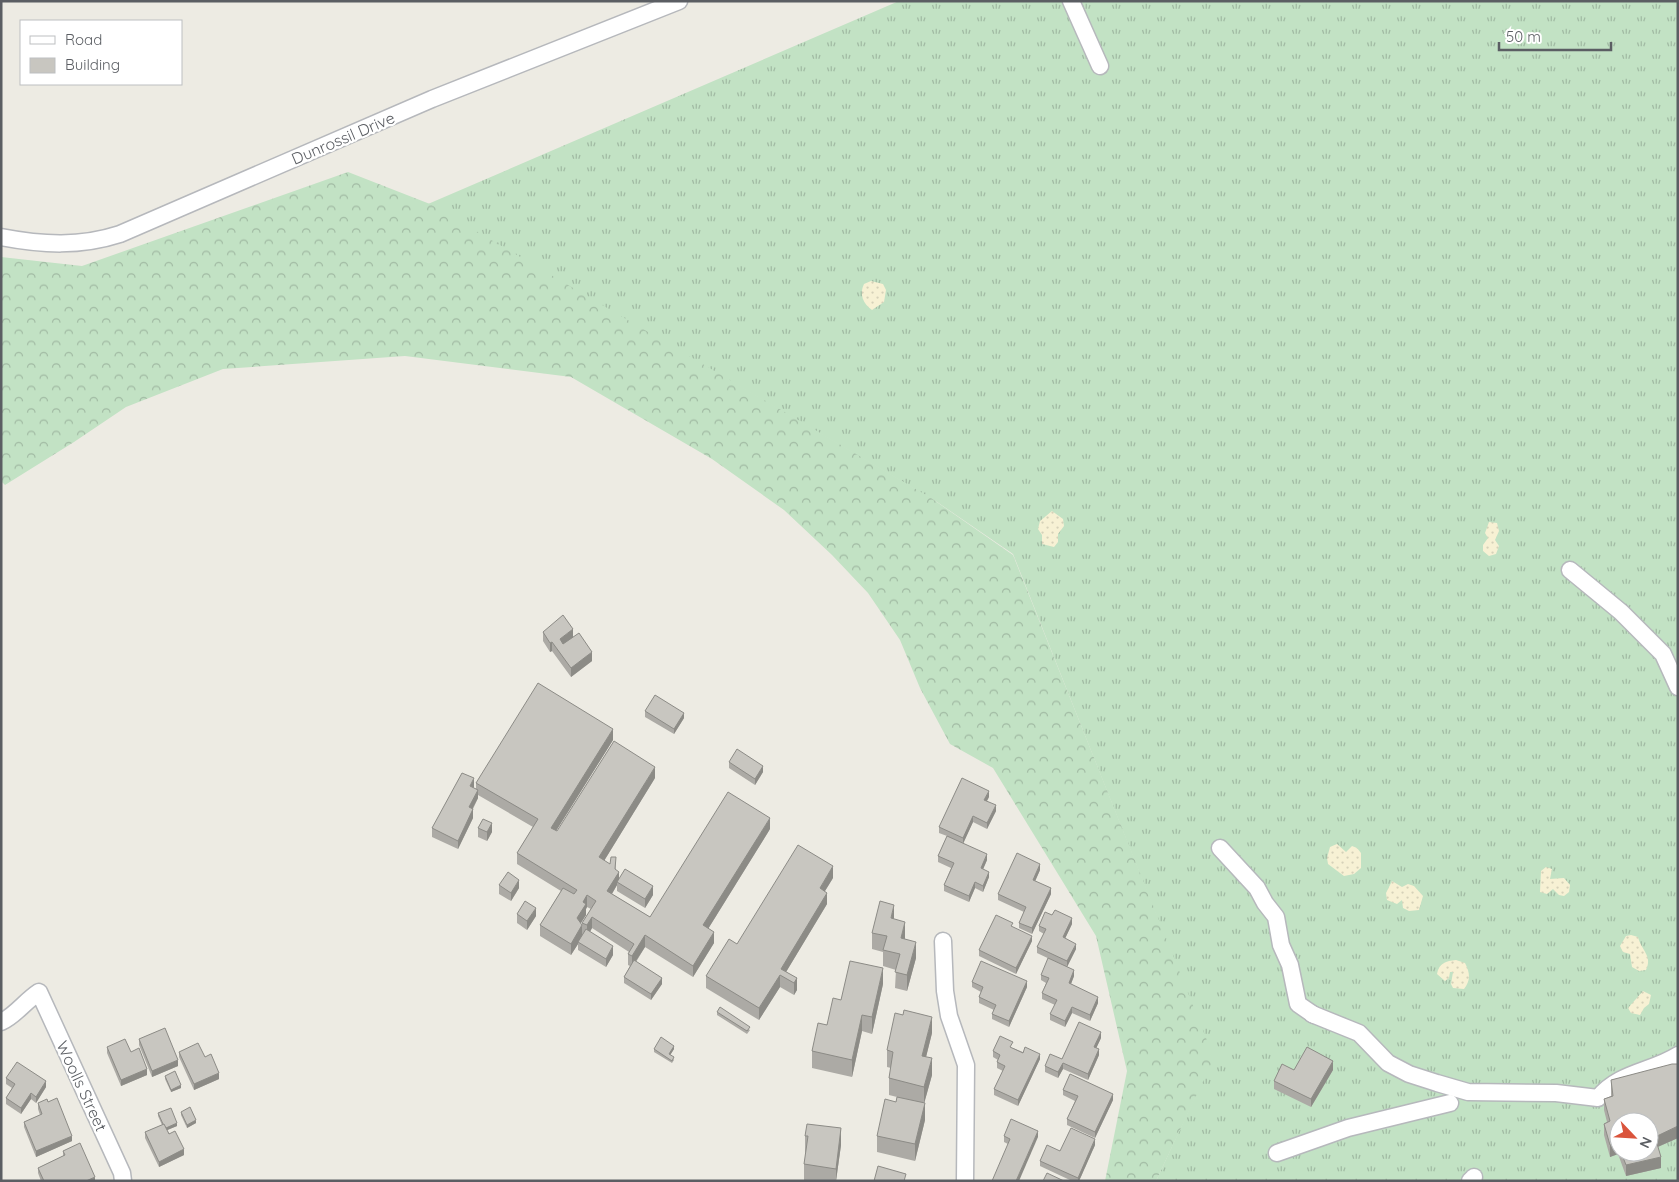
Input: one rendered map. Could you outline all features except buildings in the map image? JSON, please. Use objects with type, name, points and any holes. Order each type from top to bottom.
[{"type":"street","name":"Dunrossil Drive","points":[[1,237],[42,244],[65,244],[97,241],[120,234],[432,99],[678,1]]},
{"type":"street","points":[[1071,1],[1100,66]]},
{"type":"street","points":[[1570,570],[1621,612],[1663,654],[1678,687]]},
{"type":"street","points":[[1220,848],[1257,888],[1276,917],[1281,945],[1290,965],[1298,1004],[1313,1015],[1359,1033],[1388,1063],[1408,1074],[1468,1092],[1556,1093],[1598,1098],[1606,1088],[1627,1075],[1678,1055]]},
{"type":"street","points":[[943,941],[945,991],[949,1016],[966,1065],[965,1181]]},
{"type":"street","name":"Woolls Street","points":[[1,1022],[11,1017],[23,1003],[39,992],[118,1166],[123,1181]]},
{"type":"street","points":[[1276,1153],[1348,1128],[1450,1103]]},
{"type":"green space","points":[[899,1],[1678,1],[1678,1181],[1156,1181],[1213,1058],[1013,554],[937,502],[428,204]]},
{"type":"green space","points":[[348,172],[430,204],[931,498],[1013,555],[1214,1058],[1156,1181],[1105,1181],[1127,1071],[1096,936],[993,768],[950,744],[920,688],[900,640],[868,593],[832,555],[784,510],[712,459],[571,377],[405,356],[223,369],[126,407],[5,485],[1,481],[1,257],[82,266]]},
{"type":"sand","points":[[871,281],[883,284],[886,290],[884,302],[872,310],[864,302],[862,295],[864,284]]},
{"type":"sand","points":[[1052,511],[1063,519],[1064,526],[1058,534],[1058,542],[1054,547],[1042,544],[1042,535],[1038,529],[1040,521]]},
{"type":"sand","points":[[1489,522],[1497,523],[1499,531],[1495,540],[1499,546],[1496,554],[1489,556],[1483,551],[1483,545],[1488,538],[1485,533]]},
{"type":"sand","points":[[1337,844],[1346,852],[1352,846],[1361,853],[1361,868],[1354,874],[1344,876],[1328,864],[1327,858],[1330,847]]},
{"type":"sand","points":[[1546,867],[1552,869],[1550,879],[1564,878],[1570,885],[1569,892],[1564,896],[1559,895],[1553,889],[1547,894],[1540,892],[1541,871]]},
{"type":"sand","points":[[1392,881],[1402,887],[1408,884],[1414,886],[1423,896],[1419,910],[1409,911],[1403,908],[1402,900],[1397,904],[1387,900],[1386,893]]},
{"type":"sand","points":[[1626,936],[1638,937],[1646,953],[1648,965],[1646,970],[1639,971],[1632,967],[1630,954],[1623,952],[1620,946]]},
{"type":"sand","points":[[1456,960],[1465,963],[1468,970],[1469,979],[1464,989],[1453,988],[1451,984],[1453,972],[1450,972],[1449,978],[1445,981],[1437,974],[1439,967],[1444,963]]},
{"type":"sand","points":[[1643,991],[1651,995],[1649,1004],[1640,1015],[1631,1013],[1628,1008]]}]
